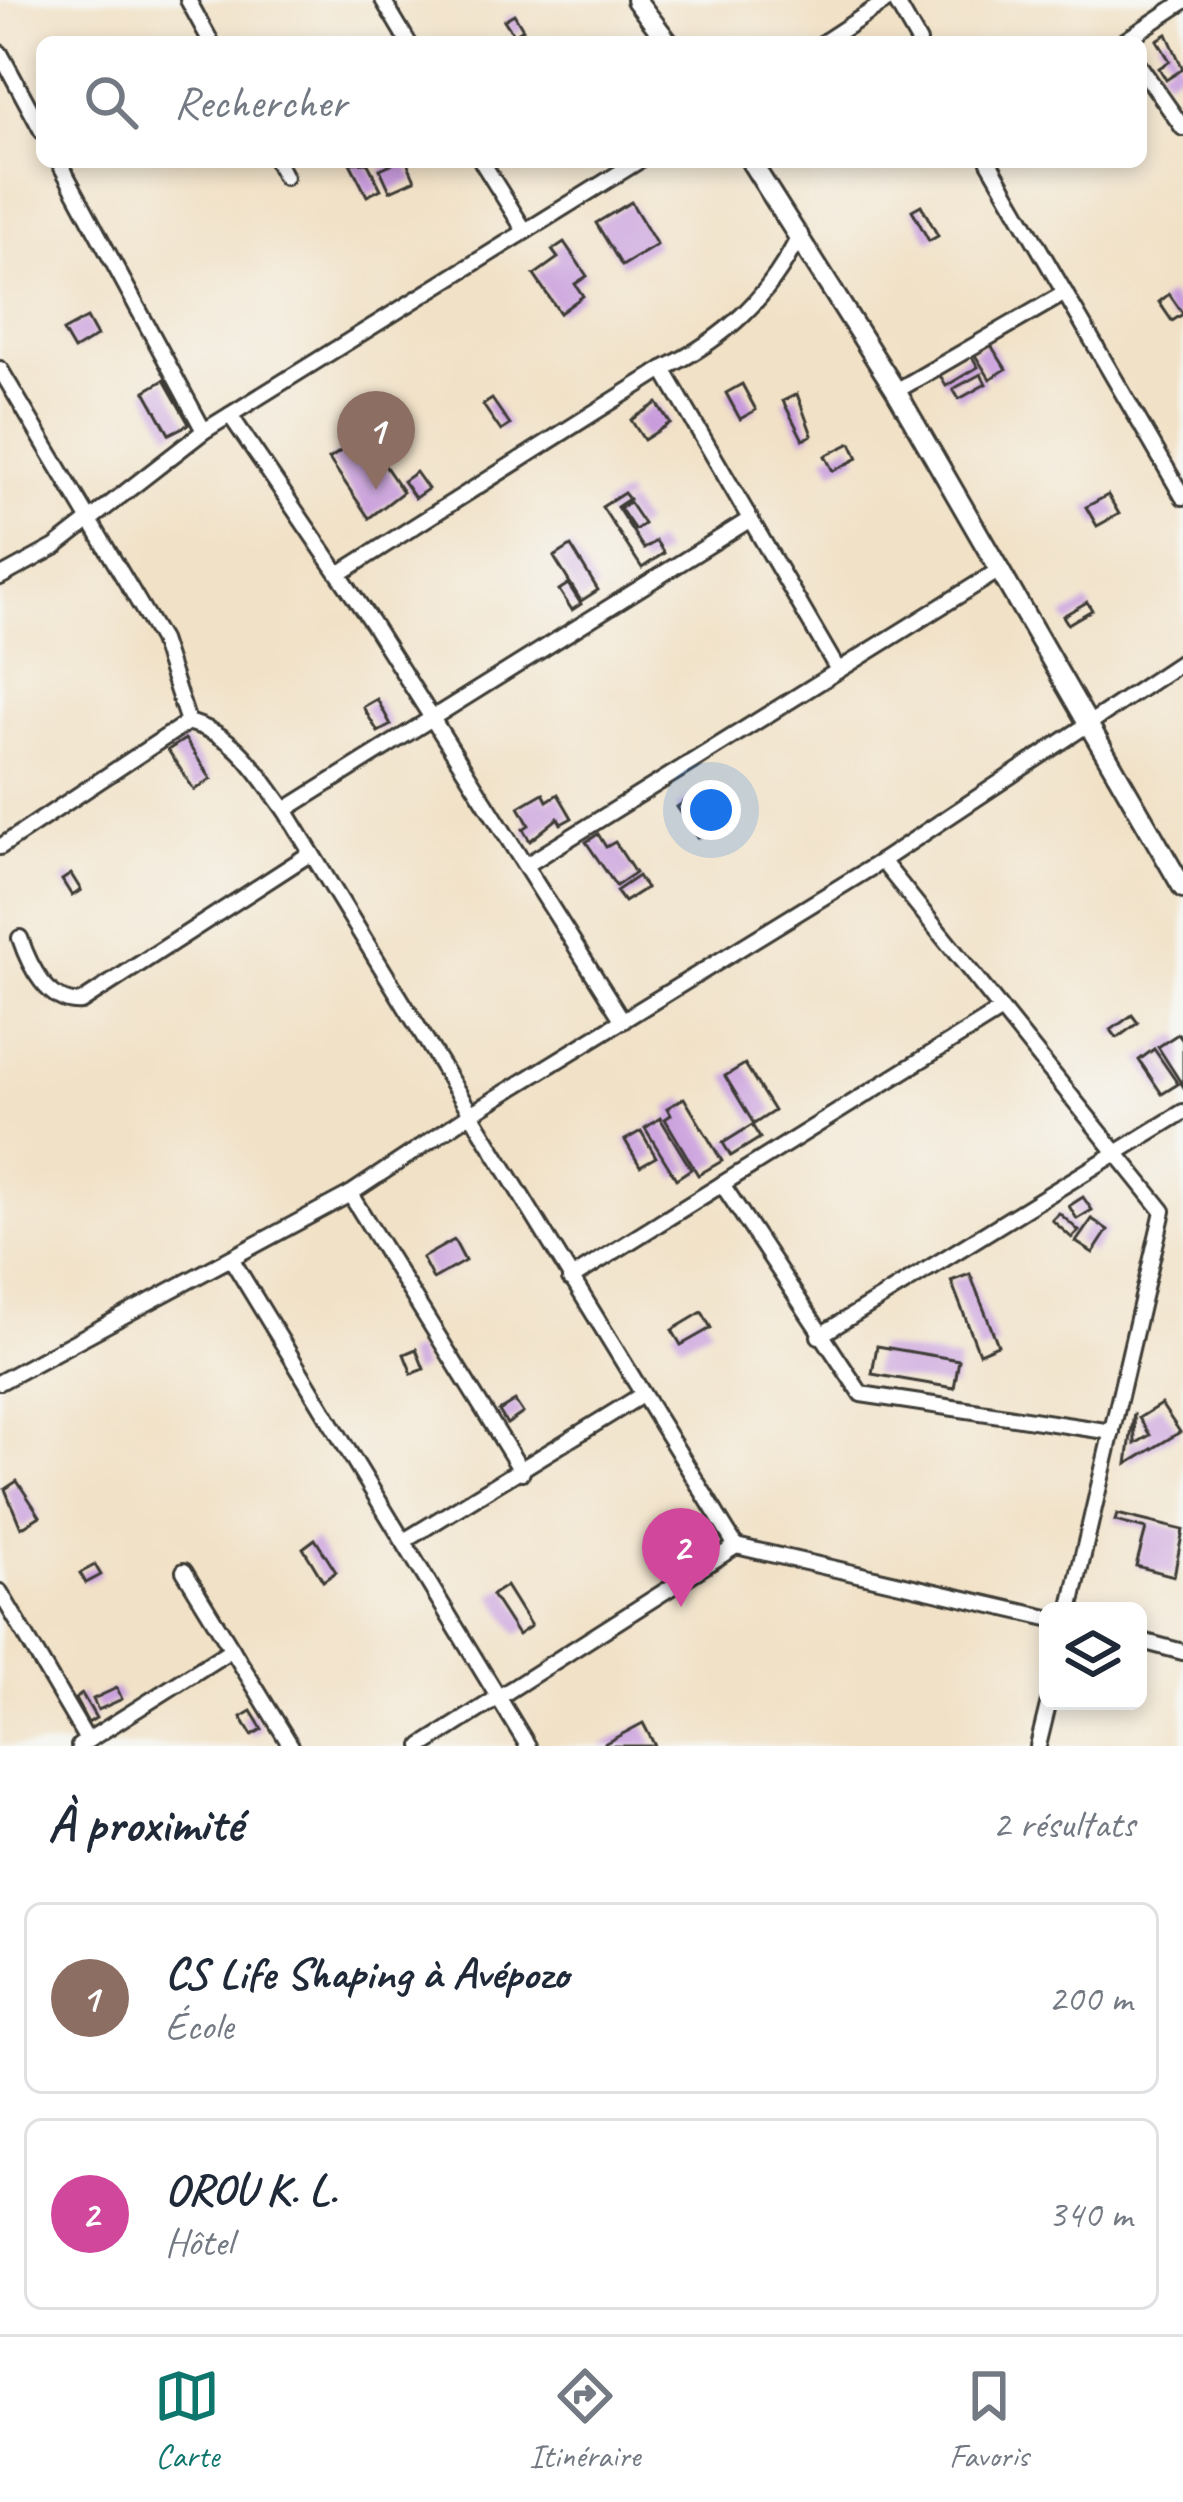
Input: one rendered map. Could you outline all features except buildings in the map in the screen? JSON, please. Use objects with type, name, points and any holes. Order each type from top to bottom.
[{"type":"street","points":[[188,0],[209,36]]},
{"type":"street","points":[[382,0],[404,36]]},
{"type":"street","points":[[636,0],[663,36]]},
{"type":"street","points":[[834,36],[891,0],[915,36]]},
{"type":"street","points":[[1132,36],[1183,2]]},
{"type":"street","points":[[0,53],[36,119]]},
{"type":"street","points":[[1147,77],[1183,128]]},
{"type":"street","points":[[62,168],[204,431]]},
{"type":"street","points":[[281,168],[286,177]]},
{"type":"street","points":[[486,168],[525,231]]},
{"type":"street","points":[[0,578],[55,548],[204,431],[628,168]]},
{"type":"street","points":[[755,168],[896,391],[1183,888]]},
{"type":"street","points":[[992,168],[1183,496]]},
{"type":"street","points":[[339,574],[663,369],[701,350],[746,314],[780,276],[800,234]]},
{"type":"street","points":[[896,391],[1065,293]]},
{"type":"street","points":[[0,369],[161,640],[188,722]]},
{"type":"street","points":[[663,369],[838,670]]},
{"type":"street","points":[[230,416],[339,574],[623,1021]]},
{"type":"street","points":[[285,810],[749,520]]},
{"type":"street","points":[[527,864],[1001,569]]},
{"type":"street","points":[[0,1382],[350,1194],[472,1113],[882,861],[1183,661]]},
{"type":"street","points":[[0,847],[188,722],[216,729],[236,743],[285,810],[736,1546],[1039,1616]]},
{"type":"street","points":[[20,938],[37,978],[67,1002],[81,1002],[311,853]]},
{"type":"street","points":[[882,861],[998,1012],[1163,1211],[1072,1602]]},
{"type":"street","points":[[570,1279],[998,1012]]},
{"type":"street","points":[[819,1336],[1183,1112]]},
{"type":"street","points":[[722,1184],[852,1386],[872,1398],[1112,1432]]},
{"type":"street","points":[[350,1194],[522,1472]]},
{"type":"street","points":[[232,1260],[528,1746]]},
{"type":"street","points":[[404,1541],[642,1395]]},
{"type":"street","points":[[422,1746],[736,1546]]},
{"type":"street","points":[[184,1570],[291,1746]]},
{"type":"street","points":[[0,1592],[83,1743],[232,1648]]},
{"type":"street","points":[[1147,1642],[1183,1652]]},
{"type":"street","points":[[1038,1746],[1046,1710]]},
{"type":"place","name":"CS Life Shaping à Avépozo","points":[[376,490]]},
{"type":"place","name":"OROU K. L.","points":[[681,1607]]}]
